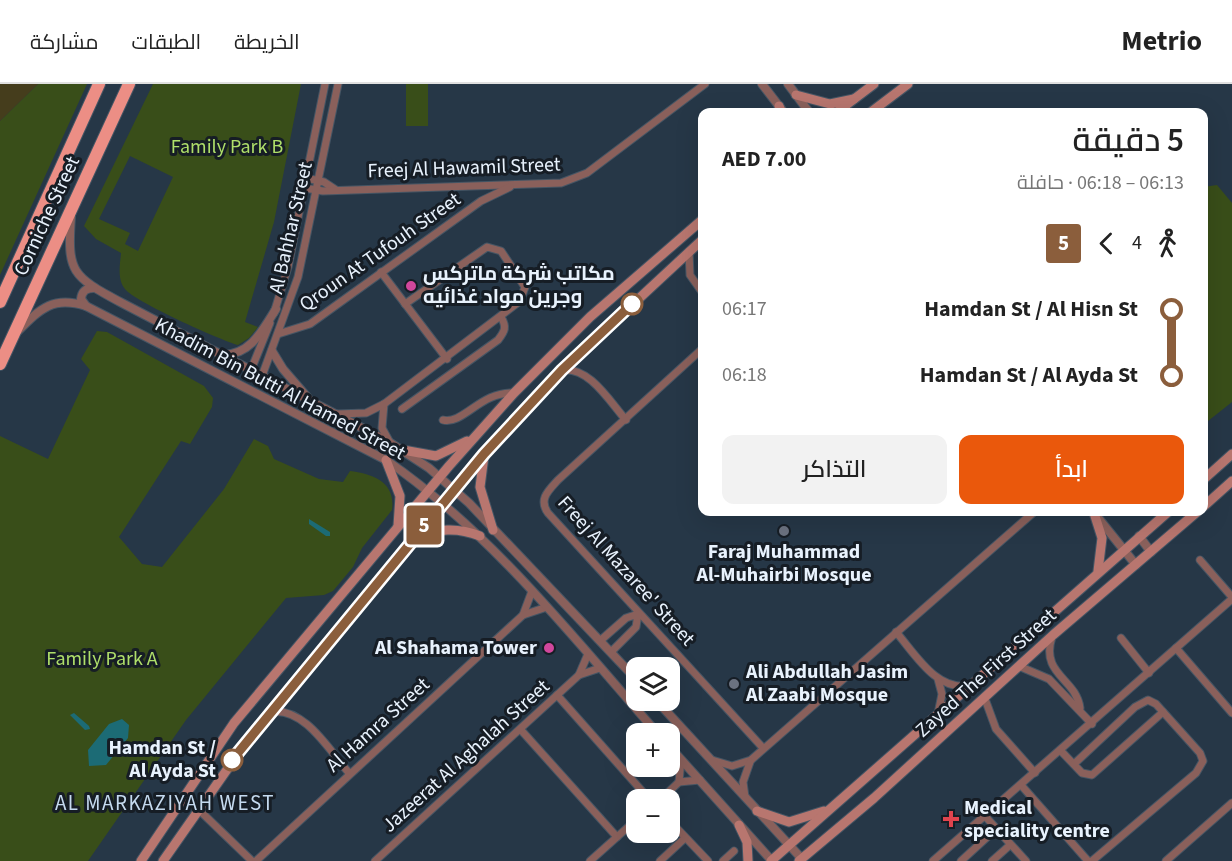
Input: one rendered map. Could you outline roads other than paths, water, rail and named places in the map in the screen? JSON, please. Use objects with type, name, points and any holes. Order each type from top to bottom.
[{"type":"highway","name":"Corniche Street","points":[[0,302],[99,84]]},
{"type":"highway","name":"Corniche Street","points":[[0,364],[129,84]]},
{"type":"main road","points":[[842,108],[874,84]]},
{"type":"main road","points":[[876,108],[908,84]]},
{"type":"main road","points":[[796,95],[831,104],[854,99]]},
{"type":"main road","points":[[141,861],[234,723],[476,435],[514,393],[590,317],[698,223]]},
{"type":"main road","points":[[163,861],[198,809],[270,712],[484,454],[562,370],[698,243]]},
{"type":"main road","points":[[403,450],[436,456],[454,449],[476,435]]},
{"type":"main road","points":[[484,454],[480,487],[493,530]]},
{"type":"main road","points":[[1208,476],[1232,454]]},
{"type":"main road","points":[[386,460],[399,489],[398,526]]},
{"type":"main road","points":[[1208,503],[1232,481]]},
{"type":"main road","points":[[1094,516],[1102,538],[1098,571]]},
{"type":"main road","name":"Zayed The First Street","points":[[772,861],[972,686],[1098,571],[1163,516]]},
{"type":"main road","name":"Zayed The First Street","points":[[801,860],[1021,667],[1053,635],[1192,516]]},
{"type":"main road","points":[[410,541],[445,529],[465,531],[480,536]]},
{"type":"main road","points":[[757,811],[789,822],[832,808]]},
{"type":"main road","points":[[739,825],[747,842],[748,861]]},
{"type":"street","name":"Al Bahhar Street","points":[[251,370],[276,309],[288,267],[325,84]]},
{"type":"street","name":"Al Bahhar Street","points":[[262,376],[298,277],[338,84]]},
{"type":"street","name":"Freej Al Hawamil Street","points":[[304,188],[317,190],[552,185],[579,177],[705,84]]},
{"type":"street","points":[[762,84],[780,108]]},
{"type":"street","points":[[788,84],[806,108]]},
{"type":"street","name":"Freej Al Hawamil Street","points":[[306,178],[336,189]]},
{"type":"street","name":"Qroun At Tufouh Street","points":[[278,334],[310,324],[481,201],[514,185]]},
{"type":"street","name":"Qroun At Tufouh Street","points":[[481,201],[484,194],[482,186]]},
{"type":"street","name":"Khadim Bin Butti Al Hamed Street","points":[[72,210],[70,262],[78,274],[94,288],[403,450],[454,490],[626,668]]},
{"type":"street","points":[[335,414],[366,413],[384,404],[501,317],[520,301],[525,287],[501,251],[492,247],[482,249],[405,304]]},
{"type":"street","points":[[689,251],[690,275],[698,286]]},
{"type":"street","points":[[381,272],[447,359]]},
{"type":"street","points":[[86,306],[81,299],[82,294],[89,288],[94,288]]},
{"type":"street","name":"Khadim Bin Butti Al Hamed Street","points":[[12,339],[47,306],[69,302],[86,306],[386,460],[428,491],[480,536],[547,607],[648,723]]},
{"type":"street","points":[[222,355],[242,351],[254,342],[276,309]]},
{"type":"street","points":[[402,409],[442,378],[498,340],[505,332],[505,324],[501,317]]},
{"type":"street","name":"Qroun At Tufouh Street","points":[[284,319],[297,329]]},
{"type":"street","points":[[272,351],[283,369],[312,403]]},
{"type":"street","name":"Freej Al Mazaree' Street","points":[[698,353],[548,491],[543,500],[545,509],[763,748]]},
{"type":"street","points":[[562,370],[574,370],[584,375],[626,420]]},
{"type":"street","points":[[425,374],[442,378]]},
{"type":"street","points":[[443,420],[456,420],[487,397],[514,393]]},
{"type":"street","points":[[384,404],[382,428],[389,441]]},
{"type":"street","points":[[745,797],[744,774],[751,760],[763,748],[1029,516]]},
{"type":"street","points":[[1096,516],[1136,565]]},
{"type":"street","points":[[1139,536],[1151,552]]},
{"type":"street","points":[[933,861],[1092,724],[1232,598],[1200,560]]},
{"type":"street","name":"Al Hamra Street","points":[[523,615],[532,591]]},
{"type":"street","name":"Al Hamra Street","points":[[254,861],[523,615],[547,607]]},
{"type":"street","points":[[601,640],[626,618],[638,614],[636,627],[611,652]]},
{"type":"street","points":[[896,632],[938,679],[954,686],[972,686]]},
{"type":"street","points":[[1053,635],[1049,655],[1053,668],[1076,696],[1080,708]]},
{"type":"street","points":[[1121,639],[1149,673]]},
{"type":"street","points":[[1176,648],[1232,713]]},
{"type":"street","name":"Jazeerat Al Aghalah Street","points":[[579,675],[588,654]]},
{"type":"street","points":[[1021,667],[1049,679],[1080,708],[1092,724]]},
{"type":"street","name":"Jazeerat Al Aghalah Street","points":[[375,861],[579,675],[600,668]]},
{"type":"street","points":[[938,679],[942,701],[938,716]]},
{"type":"street","points":[[557,695],[640,789]]},
{"type":"street","points":[[985,699],[996,729],[1035,773]]},
{"type":"street","points":[[1021,785],[1090,861],[1201,765],[1200,753],[1164,712],[1151,701],[1141,702],[1074,764]]},
{"type":"street","points":[[666,711],[790,844],[801,860]]},
{"type":"street","points":[[270,712],[287,712],[298,717],[349,773]]},
{"type":"street","points":[[1061,751],[1085,775],[1095,774],[1164,712]]},
{"type":"street","points":[[521,730],[617,837]]},
{"type":"street","points":[[681,760],[772,861]]},
{"type":"street","points":[[679,782],[681,760]]},
{"type":"street","points":[[712,760],[732,766],[751,760]]},
{"type":"street","points":[[672,789],[679,782],[700,780]]},
{"type":"street","points":[[1166,861],[1232,803]]},
{"type":"street","points":[[198,809],[254,861]]},
{"type":"street","points":[[984,815],[1026,861]]},
{"type":"street","points":[[590,861],[626,829]]},
{"type":"street","points":[[961,861],[996,829]]},
{"type":"street","points":[[680,832],[708,861]]},
{"type":"street","points":[[660,861],[685,838]]},
{"type":"street","points":[[992,861],[1010,844]]},
{"type":"street","points":[[723,861],[734,851]]},
{"type":"place","name":"مكاتب شركة ماتركس وجرين مواد غذائيه","points":[[411,286]]},
{"type":"place","name":"Faraj Muhammad Al-Muhairbi Mosque","points":[[784,531]]},
{"type":"place","name":"Al Shahama Tower","points":[[549,648]]},
{"type":"place","name":"Ali Abdullah Jasim Al Zaabi Mosque","points":[[734,684]]},
{"type":"place","name":"Hamdan St / Al Ayda St","points":[[232,760]]},
{"type":"place","name":"Medical speciality centre","points":[[951,819]]},
{"type":"district","name":"AL MARKAZIYAH WEST","points":[[165,803]]},
{"type":"park label","name":"Family Park B","points":[[227,147]]},
{"type":"park label","name":"Family Park A","points":[[102,659]]}]
